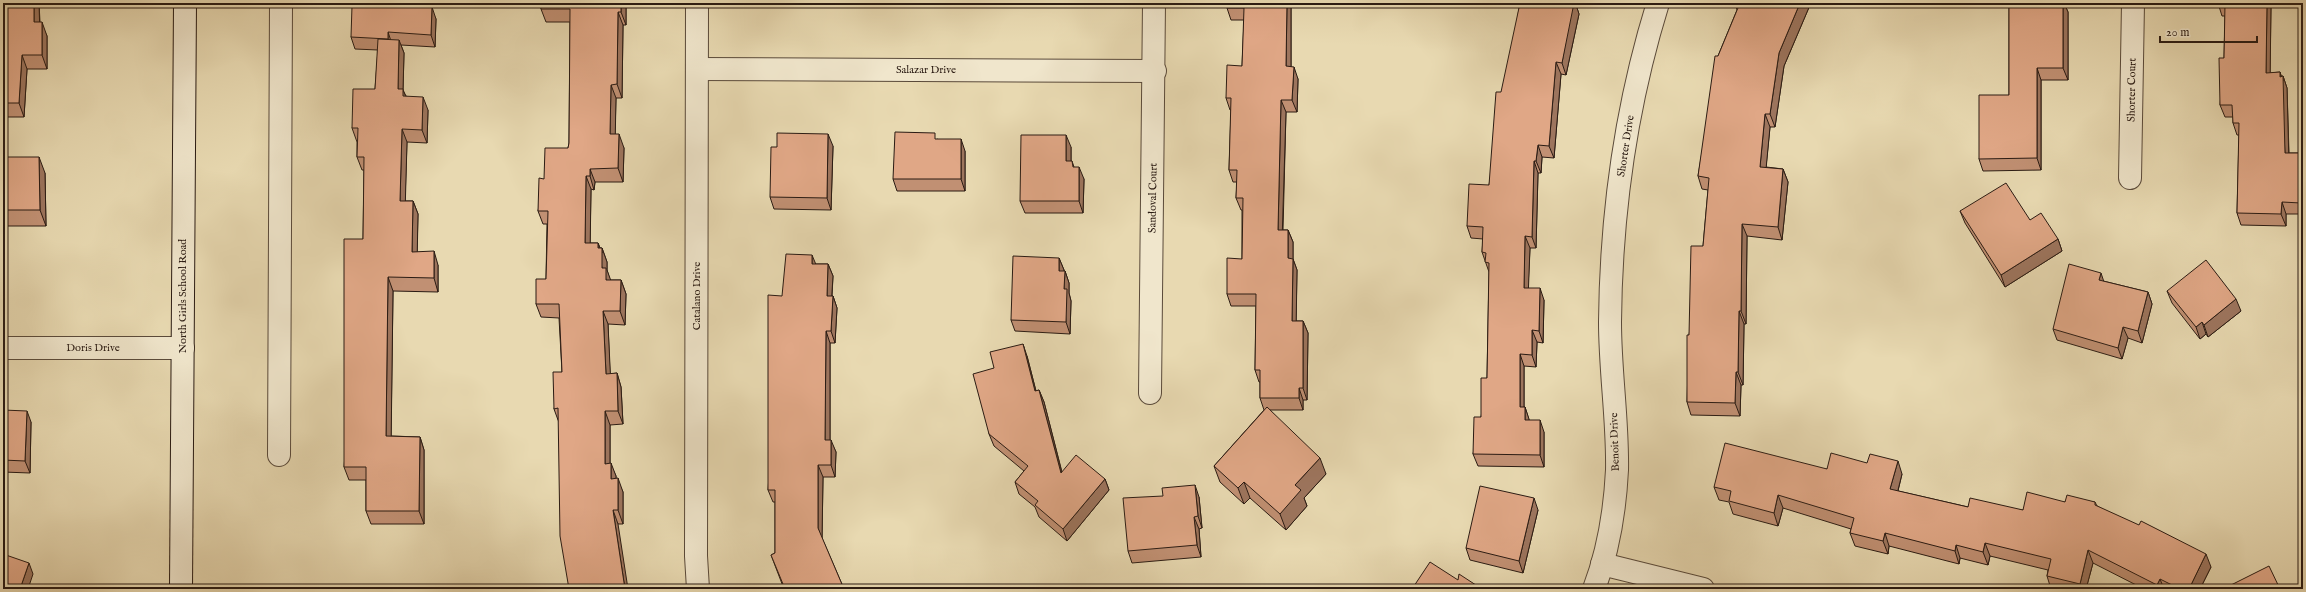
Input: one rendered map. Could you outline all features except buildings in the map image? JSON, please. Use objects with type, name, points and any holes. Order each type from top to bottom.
[{"type":"street","name":"North Girls School Road","points":[[181,589],[185,3]]},
{"type":"street","points":[[279,455],[281,3]]},
{"type":"street","name":"Catalano Drive","points":[[697,3],[696,556],[698,589]]},
{"type":"street","name":"Sandoval Court","points":[[1150,393],[1155,71],[1154,3]]},
{"type":"street","name":"Shorter Drive","points":[[1611,292],[1615,226],[1622,163],[1640,68],[1658,3]]},
{"type":"street","name":"Shorter Court","points":[[2130,178],[2133,3]]},
{"type":"street","name":"Salazar Drive","points":[[697,69],[1155,71]]},
{"type":"street","name":"Benoit Drive","points":[[1594,589],[1602,564],[1612,516],[1617,470],[1611,355],[1611,292]]},
{"type":"street","name":"Doris Drive","points":[[3,348],[183,348]]},
{"type":"street","points":[[1602,564],[1703,589]]}]
